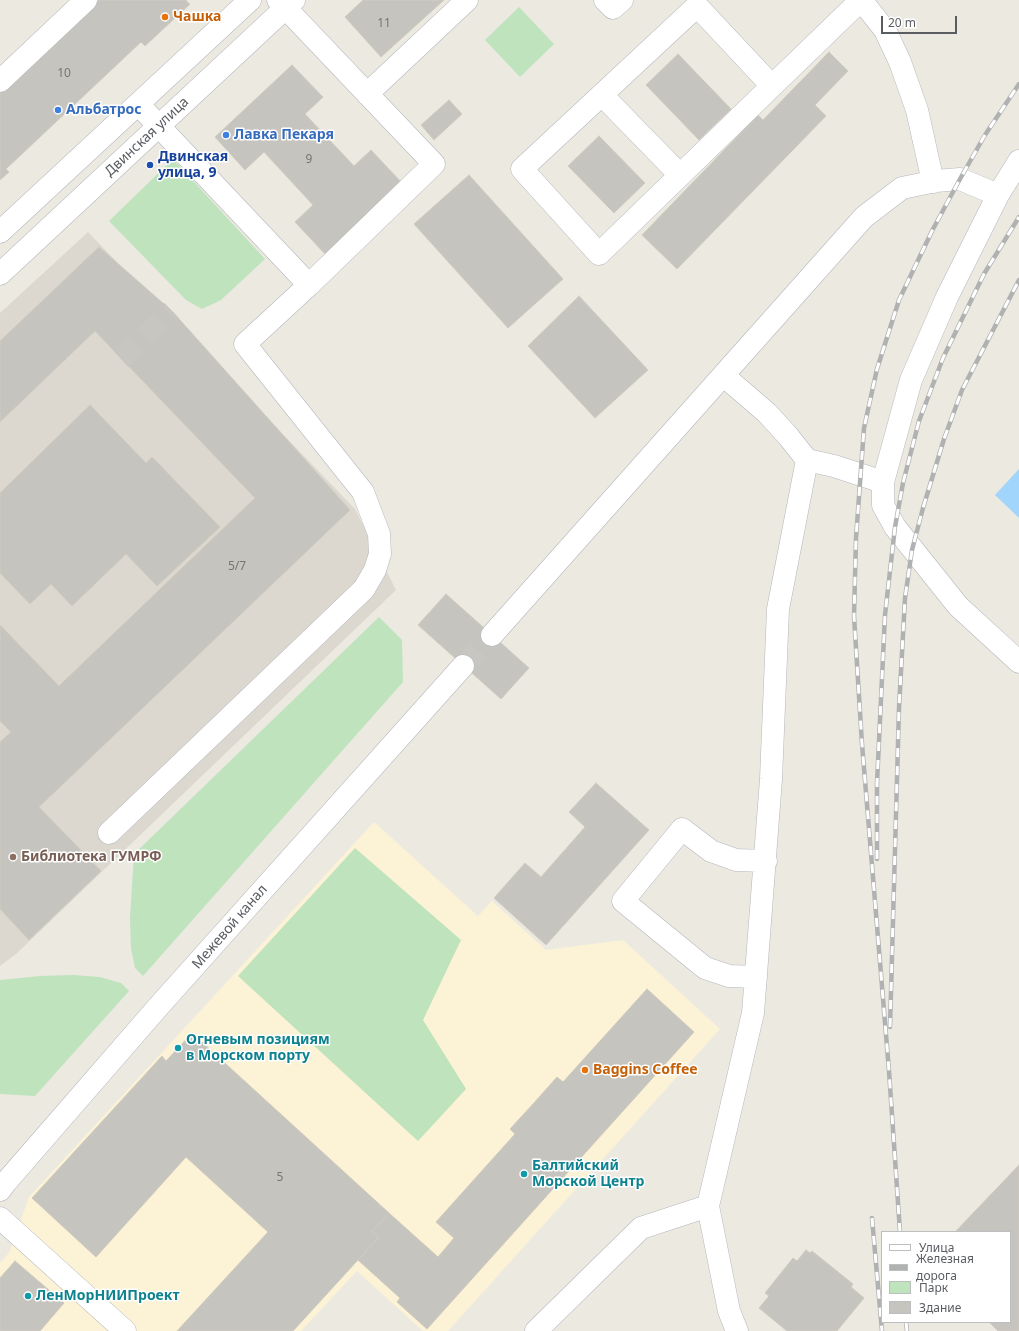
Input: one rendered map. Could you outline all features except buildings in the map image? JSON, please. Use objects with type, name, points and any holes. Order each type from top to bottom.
[{"type":"street","points":[[0,81],[86,0]]},
{"type":"street","points":[[0,232],[250,0]]},
{"type":"street","points":[[367,94],[467,0]]},
{"type":"street","points":[[605,0],[613,8],[622,0]]},
{"type":"street","points":[[772,86],[697,6],[522,169],[599,254],[861,0],[885,30],[900,62],[917,110],[932,182]]},
{"type":"street","points":[[109,833],[364,589],[375,570],[380,554],[378,534],[362,492],[245,344],[309,285],[434,164],[367,94],[286,3]]},
{"type":"street","name":"Двинская улица","points":[[0,274],[159,126],[286,3]]},
{"type":"street","points":[[602,95],[680,175]]},
{"type":"street","points":[[138,104],[309,285]]},
{"type":"street","points":[[1019,162],[998,195],[947,297],[912,380],[883,482],[883,505],[895,527],[958,606],[1019,662]]},
{"type":"street","points":[[492,635],[864,217],[902,188],[932,182],[960,179],[998,195]]},
{"type":"street","points":[[724,376],[767,412],[807,460],[848,470],[883,482]]},
{"type":"street","points":[[736,1331],[729,1311],[708,1206],[753,1013],[766,862],[778,609],[807,460]]},
{"type":"street","name":"Межевой канал","points":[[2,1183],[463,666]]},
{"type":"street","points":[[756,977],[729,976],[704,968],[623,901],[682,829],[711,852],[736,860],[766,862]]},
{"type":"street","points":[[536,1331],[641,1228],[708,1206]]},
{"type":"street","points":[[0,1218],[125,1331]]},
{"type":"shaded area","points":[[88,232],[355,509],[396,590],[16,954],[0,966],[0,313]]},
{"type":"shaded area","points":[[374,822],[478,916],[492,901],[546,950],[623,940],[720,1029],[448,1331],[423,1331],[357,1271],[301,1331],[0,1331],[0,1263],[9,1253],[29,1197]]},
{"type":"green space","points":[[519,7],[554,44],[520,77],[485,40]]},
{"type":"green space","points":[[173,159],[265,259],[221,300],[202,309],[186,300],[109,221]]},
{"type":"green space","points":[[379,617],[402,640],[403,682],[143,976],[135,968],[131,948],[130,918],[134,854]]},
{"type":"green space","points":[[355,848],[461,940],[423,1020],[466,1089],[418,1141],[238,976]]},
{"type":"green space","points":[[74,975],[100,977],[121,983],[129,991],[35,1096],[0,1094],[0,980],[40,976]]},
{"type":"water","points":[[1019,469],[1019,518],[995,495]]},
{"type":"tunnel","points":[[121,359],[172,311]]},
{"type":"tunnel","points":[[463,666],[492,635]]},
{"type":"railway","points":[[900,1231],[889,1071],[862,744],[854,616],[856,538],[864,428],[877,369],[899,300],[933,229],[960,179],[985,135],[1019,84]]},
{"type":"railway","points":[[877,859],[877,783],[885,615],[895,527],[903,483],[919,421],[943,358],[984,274],[1019,217]]},
{"type":"railway","points":[[890,1027],[899,708],[905,598],[912,550],[944,439],[962,390],[1019,280]]},
{"type":"railway","points":[[872,1218],[881,1320]]},
{"type":"railway","points":[[881,1323],[882,1331]]},
{"type":"railway","points":[[906,1323],[907,1331]]},
{"type":"place","name":"Чашка","points":[[165,17]]},
{"type":"place","name":"Альбатрос","points":[[58,110]]},
{"type":"place","name":"Лавка Пекаря","points":[[226,135]]},
{"type":"place","name":"Двинская улица, 9","points":[[150,165]]},
{"type":"place","name":"Библиотека ГУМРФ","points":[[13,857]]},
{"type":"place","name":"Огневым позициям в Морском порту","points":[[178,1048]]},
{"type":"place","name":"Baggins Coffee","points":[[585,1070]]},
{"type":"place","name":"Балтийский Морской Центр","points":[[524,1174]]},
{"type":"place","name":"ЛенМорНИИПроект","points":[[28,1296]]}]
